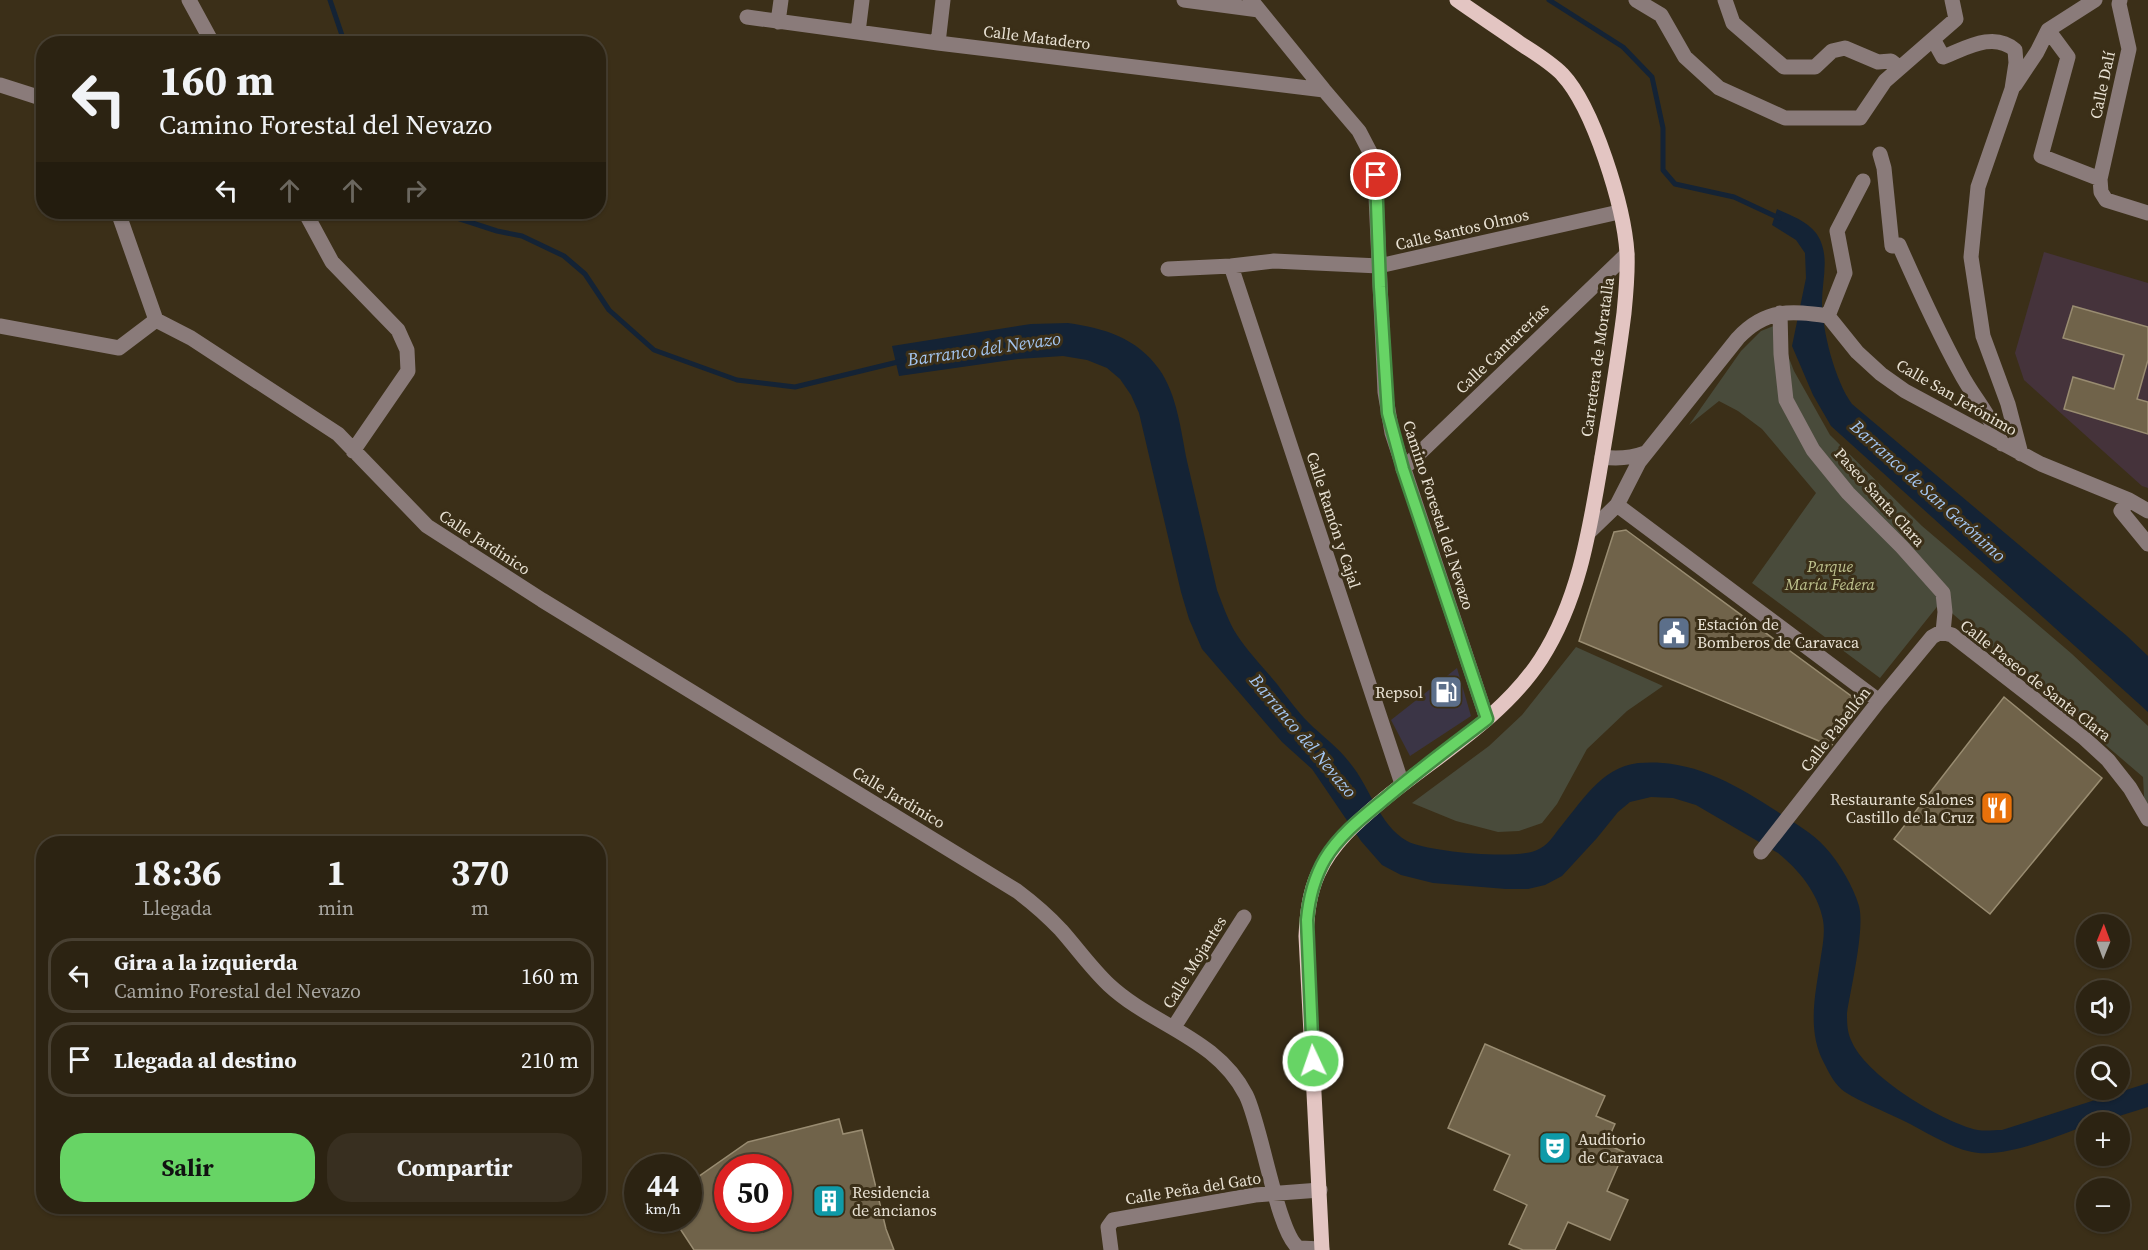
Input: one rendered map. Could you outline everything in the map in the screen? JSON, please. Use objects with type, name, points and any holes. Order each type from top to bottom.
[{"type":"main road","name":"Carretera de Moratalla","points":[[1322,1249],[1307,920],[1310,898],[1317,876],[1326,858],[1340,840],[1402,784],[1487,719],[1521,686],[1551,640],[1570,600],[1607,458],[1623,323],[1627,254],[1619,212],[1596,132],[1587,110],[1563,75],[1456,0]]},
{"type":"street","points":[[189,0],[209,36]]},
{"type":"street","points":[[778,22],[781,0]]},
{"type":"street","points":[[858,32],[862,0]]},
{"type":"street","points":[[938,43],[943,0]]},
{"type":"street","points":[[1184,0],[1255,5]]},
{"type":"street","points":[[1636,0],[1661,15],[1684,57],[1719,88],[1785,118],[1860,118],[1885,81],[1956,19],[1952,0]]},
{"type":"street","points":[[1725,0],[1733,23],[1784,67],[1815,67],[1832,51],[1845,48],[1878,62],[1891,61],[1900,68]]},
{"type":"street","points":[[2012,89],[2037,52],[2048,30],[2095,0]]},
{"type":"street","name":"Calle Dalí","points":[[2100,179],[2129,49],[2119,4],[2121,0]]},
{"type":"street","name":"Camino Forestal del Nevazo","points":[[1255,5],[1359,131],[1371,154],[1376,175],[1385,392],[1392,433],[1487,719]]},
{"type":"street","name":"Calle Matadero","points":[[747,17],[938,43],[1324,90]]},
{"type":"street","points":[[2048,30],[2068,57],[2041,156],[2100,179],[2101,192],[2106,200],[2148,213]]},
{"type":"street","points":[[1933,39],[1943,57],[1996,40],[2015,50],[2016,63],[2012,89],[1978,187],[1971,257],[1983,336],[2008,404],[2021,454]]},
{"type":"street","points":[[0,85],[36,96]]},
{"type":"street","points":[[1880,154],[1884,168],[1892,246],[1899,245],[1961,374],[1995,424],[2002,444]]},
{"type":"street","points":[[1589,532],[1617,505],[1645,453],[1747,328],[1761,318],[1780,313],[1825,316],[1845,273],[1837,231],[1863,181]]},
{"type":"street","name":"Calle Santos Olmos","points":[[1168,269],[1274,261],[1378,266],[1619,212]]},
{"type":"street","points":[[0,326],[119,348],[156,320],[120,219]]},
{"type":"street","points":[[309,219],[332,262],[398,330],[406,350],[408,371],[353,451]]},
{"type":"street","name":"Calle Cantarerías","points":[[1403,469],[1627,254]]},
{"type":"street","name":"Calle Ramón y Cajal","points":[[1231,266],[1402,784]]},
{"type":"street","name":"Paseo Santa Clara","points":[[1780,313],[1786,400],[1814,450],[1841,484],[1943,593],[1945,612],[1942,632]]},
{"type":"street","name":"Calle San Jerónimo","points":[[1825,316],[1857,352],[1881,374],[1905,391],[2041,464],[2129,500],[2148,511]]},
{"type":"street","name":"Calle Jardinico","points":[[156,320],[191,338],[338,434],[427,526],[533,594],[1017,891],[1050,918],[1110,986],[1217,1058],[1238,1080],[1252,1107],[1285,1226],[1296,1247],[1322,1249]]},
{"type":"street","points":[[1607,458],[1631,457],[1645,453]]},
{"type":"street","points":[[1607,458],[1623,464],[1629,482]]},
{"type":"street","points":[[1597,490],[1596,502],[1599,507],[1609,510],[1617,505]]},
{"type":"street","points":[[2129,500],[2121,510],[2148,544]]},
{"type":"street","points":[[1617,505],[1879,701]]},
{"type":"street","name":"Calle Pabellón","points":[[1761,852],[1879,701],[1932,637],[1942,632]]},
{"type":"street","name":"Calle Paseo de Santa Clara","points":[[1942,632],[1952,635],[2109,760],[2130,788],[2148,819]]},
{"type":"street","name":"Calle Mojantes","points":[[1174,1027],[1244,917]]},
{"type":"street","name":"Calle Peña del Gato","points":[[1111,1250],[1108,1227],[1113,1220],[1275,1193],[1320,1190]]},
{"type":"shaded area","points":[[2044,252],[2148,283],[2148,488],[2142,486],[2024,380],[2015,353]]},
{"type":"shaded area","name":"Repsol","points":[[1457,668],[1471,716],[1410,756],[1391,720]]},
{"type":"green space","name":"Parque María Federa","points":[[1776,325],[1794,371],[1830,435],[1922,526],[2072,654],[2148,726],[2148,819],[2145,815],[2143,777],[1940,603],[1880,678],[1752,583],[1816,493],[1762,429],[1738,411],[1719,401],[1689,425],[1741,351],[1761,331]]},
{"type":"green space","points":[[1576,647],[1663,686],[1627,711],[1587,749],[1557,804],[1542,823],[1519,831],[1498,832],[1456,821],[1412,803],[1489,746],[1522,715]]},
{"type":"water","points":[[1777,209],[1808,225],[1821,241],[1825,267],[1822,302],[1824,327],[1835,369],[1852,404],[2148,656],[2148,712],[1831,426],[1813,395],[1792,346],[1806,278],[1805,253],[1796,240],[1772,225]]},
{"type":"water","points":[[1068,323],[1119,336],[1141,349],[1159,369],[1174,401],[1217,590],[1231,624],[1246,648],[1300,713],[1350,763],[1382,816],[1397,834],[1418,845],[1452,851],[1492,854],[1526,853],[1546,844],[1592,788],[1613,771],[1638,763],[1658,763],[1695,769],[1712,775],[1746,792],[1809,833],[1830,853],[1845,875],[1859,906],[1860,916],[1859,943],[1847,1013],[1848,1030],[1859,1053],[1871,1067],[1903,1093],[1939,1115],[1978,1130],[2002,1130],[2095,1100],[2130,1100],[2130,1089],[2148,1083],[2148,1107],[2130,1113],[2076,1112],[2076,1129],[2030,1145],[1985,1153],[1972,1152],[1954,1146],[1845,1092],[1828,1071],[1818,1050],[1815,1037],[1814,1010],[1824,929],[1820,910],[1812,891],[1793,867],[1778,853],[1696,805],[1673,798],[1651,797],[1630,802],[1618,812],[1562,876],[1545,885],[1528,889],[1433,883],[1401,875],[1382,865],[1361,841],[1312,769],[1282,742],[1202,649],[1189,619],[1181,592],[1139,413],[1120,379],[1107,368],[1087,360],[1063,356],[1018,359],[899,376],[892,346],[1031,324]]},
{"type":"building","points":[[2073,306],[2148,327],[2148,360],[2137,399],[2148,402],[2148,434],[2064,409],[2073,377],[2114,389],[2124,355],[2063,338]]},
{"type":"building","name":"Estación de Bomberos de Caravaca","points":[[1626,530],[1862,704],[1831,746],[1579,641],[1614,532]]},
{"type":"building","name":"Restaurante Salones Castillo de la Cruz","points":[[2004,697],[2102,778],[1990,914],[1894,839]]},
{"type":"building","name":"Auditorio de Caravaca","points":[[1485,1044],[1605,1096],[1596,1116],[1615,1124],[1606,1144],[1624,1152],[1607,1191],[1628,1200],[1610,1240],[1568,1222],[1555,1250],[1523,1250],[1509,1244],[1527,1205],[1494,1190],[1510,1155],[1448,1128]]},
{"type":"building","name":"Residencia de ancianos","points":[[839,1119],[843,1134],[862,1130],[886,1229],[894,1250],[694,1250],[682,1232],[702,1232],[702,1174],[714,1166],[714,1232],[792,1232],[792,1154],[731,1154],[748,1142]]},
{"type":"waterway","name":"Barranco del Nevazo","points":[[330,0],[342,36]]},
{"type":"waterway","name":"Barranco de San Gerónimo","points":[[1549,0],[1623,47],[1652,77],[1663,128],[1663,170],[1675,184],[1734,197],[1779,218]]},
{"type":"waterway","name":"Barranco del Nevazo","points":[[460,219],[497,231],[522,236],[564,256],[585,274],[609,310],[654,350],[737,380],[795,387],[902,361]]},
{"type":"place","name":"Estación de Bomberos de Caravaca","points":[[1674,633]]},
{"type":"place","name":"Repsol","points":[[1446,692]]},
{"type":"place","name":"Restaurante Salones Castillo de la Cruz","points":[[1997,808]]},
{"type":"place","name":"Auditorio de Caravaca","points":[[1555,1148]]},
{"type":"place","name":"Residencia de ancianos","points":[[829,1201]]},
{"type":"route","points":[[1313,1061],[1307,920],[1313,887],[1326,858],[1361,819],[1408,779],[1487,719],[1392,433],[1385,392],[1376,175]]}]
